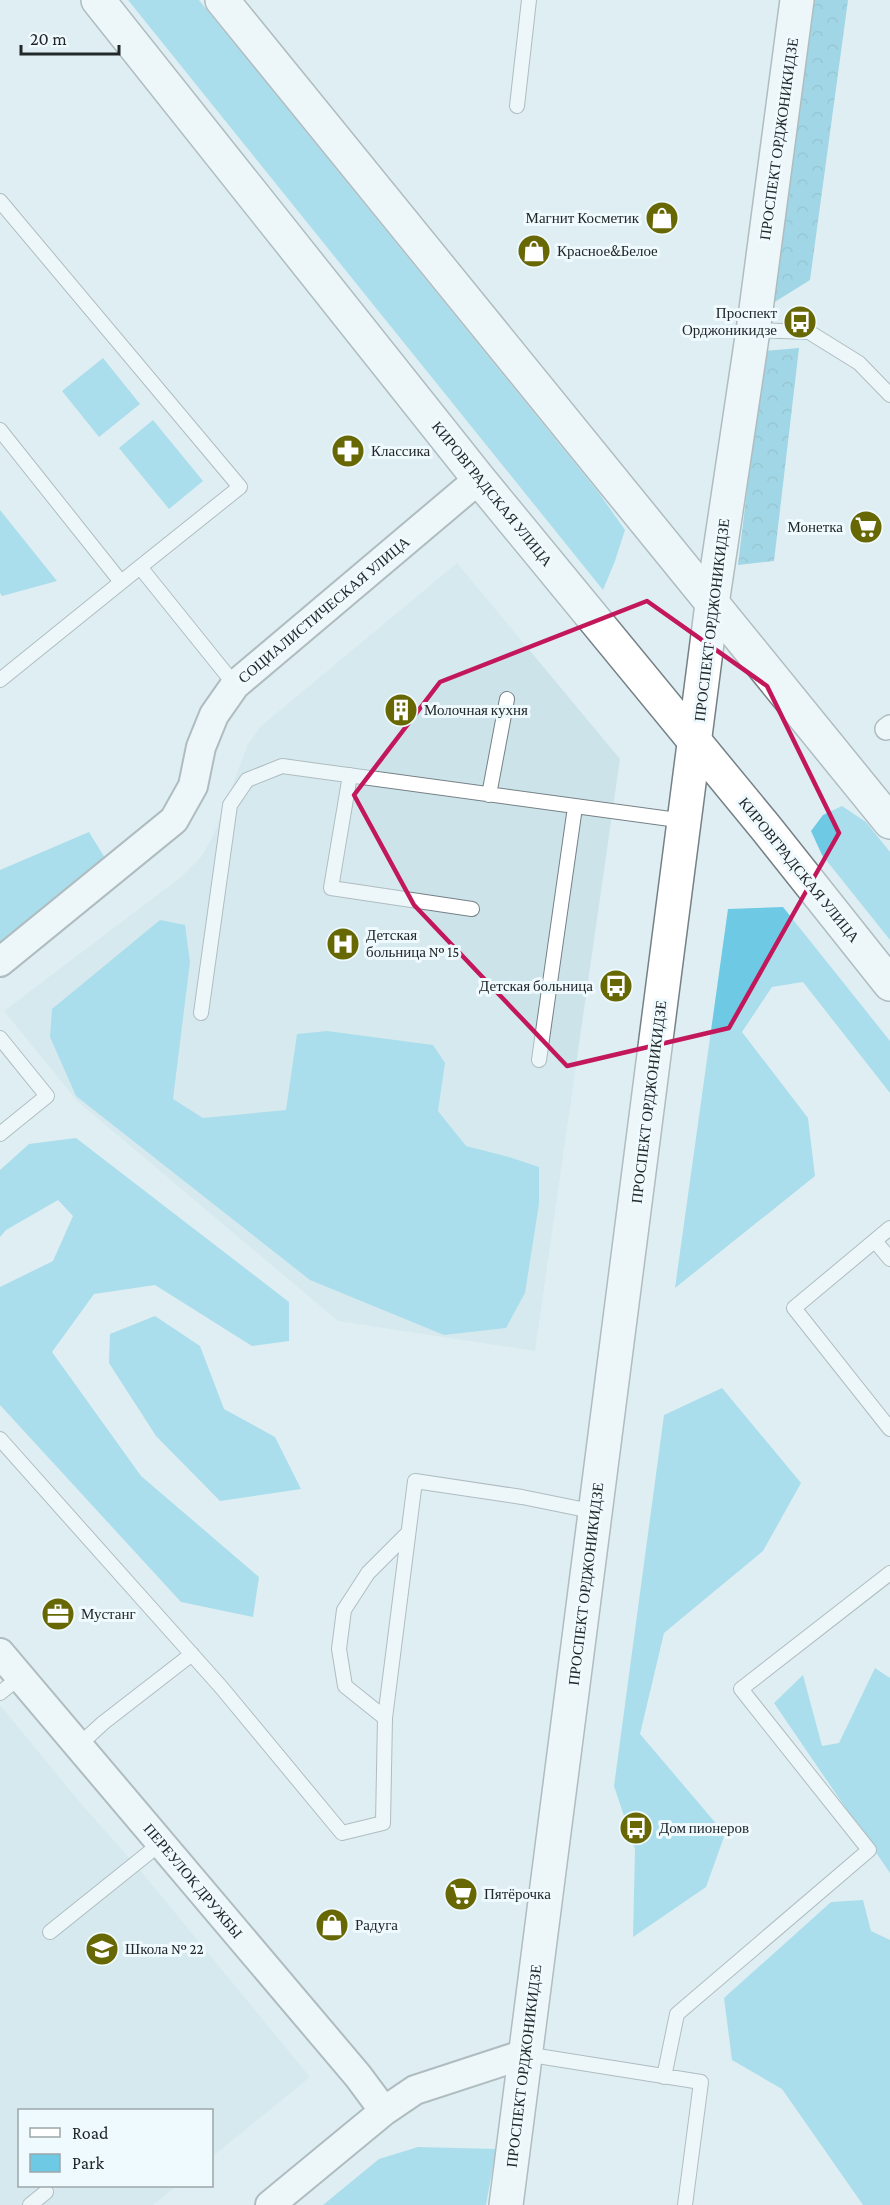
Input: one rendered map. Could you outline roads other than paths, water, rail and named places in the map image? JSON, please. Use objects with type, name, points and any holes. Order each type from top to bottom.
[{"type":"main road","name":"КИРОВГРАДСКАЯ УЛИЦА","points":[[98,0],[479,479],[890,984]]},
{"type":"main road","name":"ПРОСПЕКТ ОРДЖОНИКИДЗЕ","points":[[506,2205],[696,743],[712,604],[753,330],[797,0]]},
{"type":"main road","points":[[224,1],[890,822]]},
{"type":"street","name":"СОЦИАЛИСТИЧЕСКАЯ УЛИЦА","points":[[0,962],[174,820],[193,786],[201,747],[214,715],[235,685],[479,479]]},
{"type":"street","name":"ПЕРЕУЛОК ДРУЖБЫ","points":[[0,1653],[10,1685],[78,1746],[358,2076],[384,2110]]},
{"type":"street","points":[[270,2205],[384,2110],[415,2090],[525,2054]]},
{"type":"lane","points":[[517,106],[529,0]]},
{"type":"lane","points":[[0,201],[240,487],[0,680]]},
{"type":"lane","points":[[753,330],[809,332],[859,363],[890,395]]},
{"type":"lane","points":[[0,430],[121,582]]},
{"type":"lane","points":[[140,567],[235,685]]},
{"type":"lane","points":[[489,795],[507,699]]},
{"type":"lane","points":[[201,1013],[230,804],[247,780],[282,766],[685,821]]},
{"type":"lane","points":[[350,775],[331,888],[472,909]]},
{"type":"lane","points":[[539,1060],[575,807]]},
{"type":"lane","points":[[0,1038],[47,1096],[0,1134]]},
{"type":"lane","points":[[890,1228],[794,1308],[890,1429]]},
{"type":"lane","points":[[875,1241],[890,1259]]},
{"type":"lane","points":[[0,1439],[192,1654],[342,1833],[382,1823],[385,1718],[415,1481],[522,1497],[596,1512]]},
{"type":"lane","points":[[385,1718],[345,1686],[339,1649],[344,1610],[368,1573],[408,1533]]},
{"type":"lane","points":[[664,2077],[677,2014],[869,1850],[741,1689],[890,1573]]},
{"type":"lane","points":[[78,1746],[103,1723],[192,1654]]},
{"type":"lane","points":[[50,1932],[161,1843]]},
{"type":"lane","points":[[525,2054],[701,2082],[685,2205]]},
{"type":"lane","points":[[30,2205],[46,2192]]},
{"type":"place","name":"Магнит Косметик","points":[[662,218]]},
{"type":"place","name":"Красное&Белое","points":[[534,251]]},
{"type":"place","name":"Проспект Орджоникидзе","points":[[800,322]]},
{"type":"place","name":"Классика","points":[[348,451]]},
{"type":"place","name":"Монетка","points":[[866,527]]},
{"type":"place","name":"Молочная кухня","points":[[401,710]]},
{"type":"place","name":"Детская больница № 15","points":[[343,944]]},
{"type":"place","name":"Детская больница","points":[[616,986]]},
{"type":"place","name":"Мустанг","points":[[58,1614]]},
{"type":"place","name":"Дом пионеров","points":[[636,1828]]},
{"type":"place","name":"Пятёрочка","points":[[461,1894]]},
{"type":"place","name":"Радуга","points":[[332,1925]]},
{"type":"place","name":"Школа № 22","points":[[102,1949]]}]
